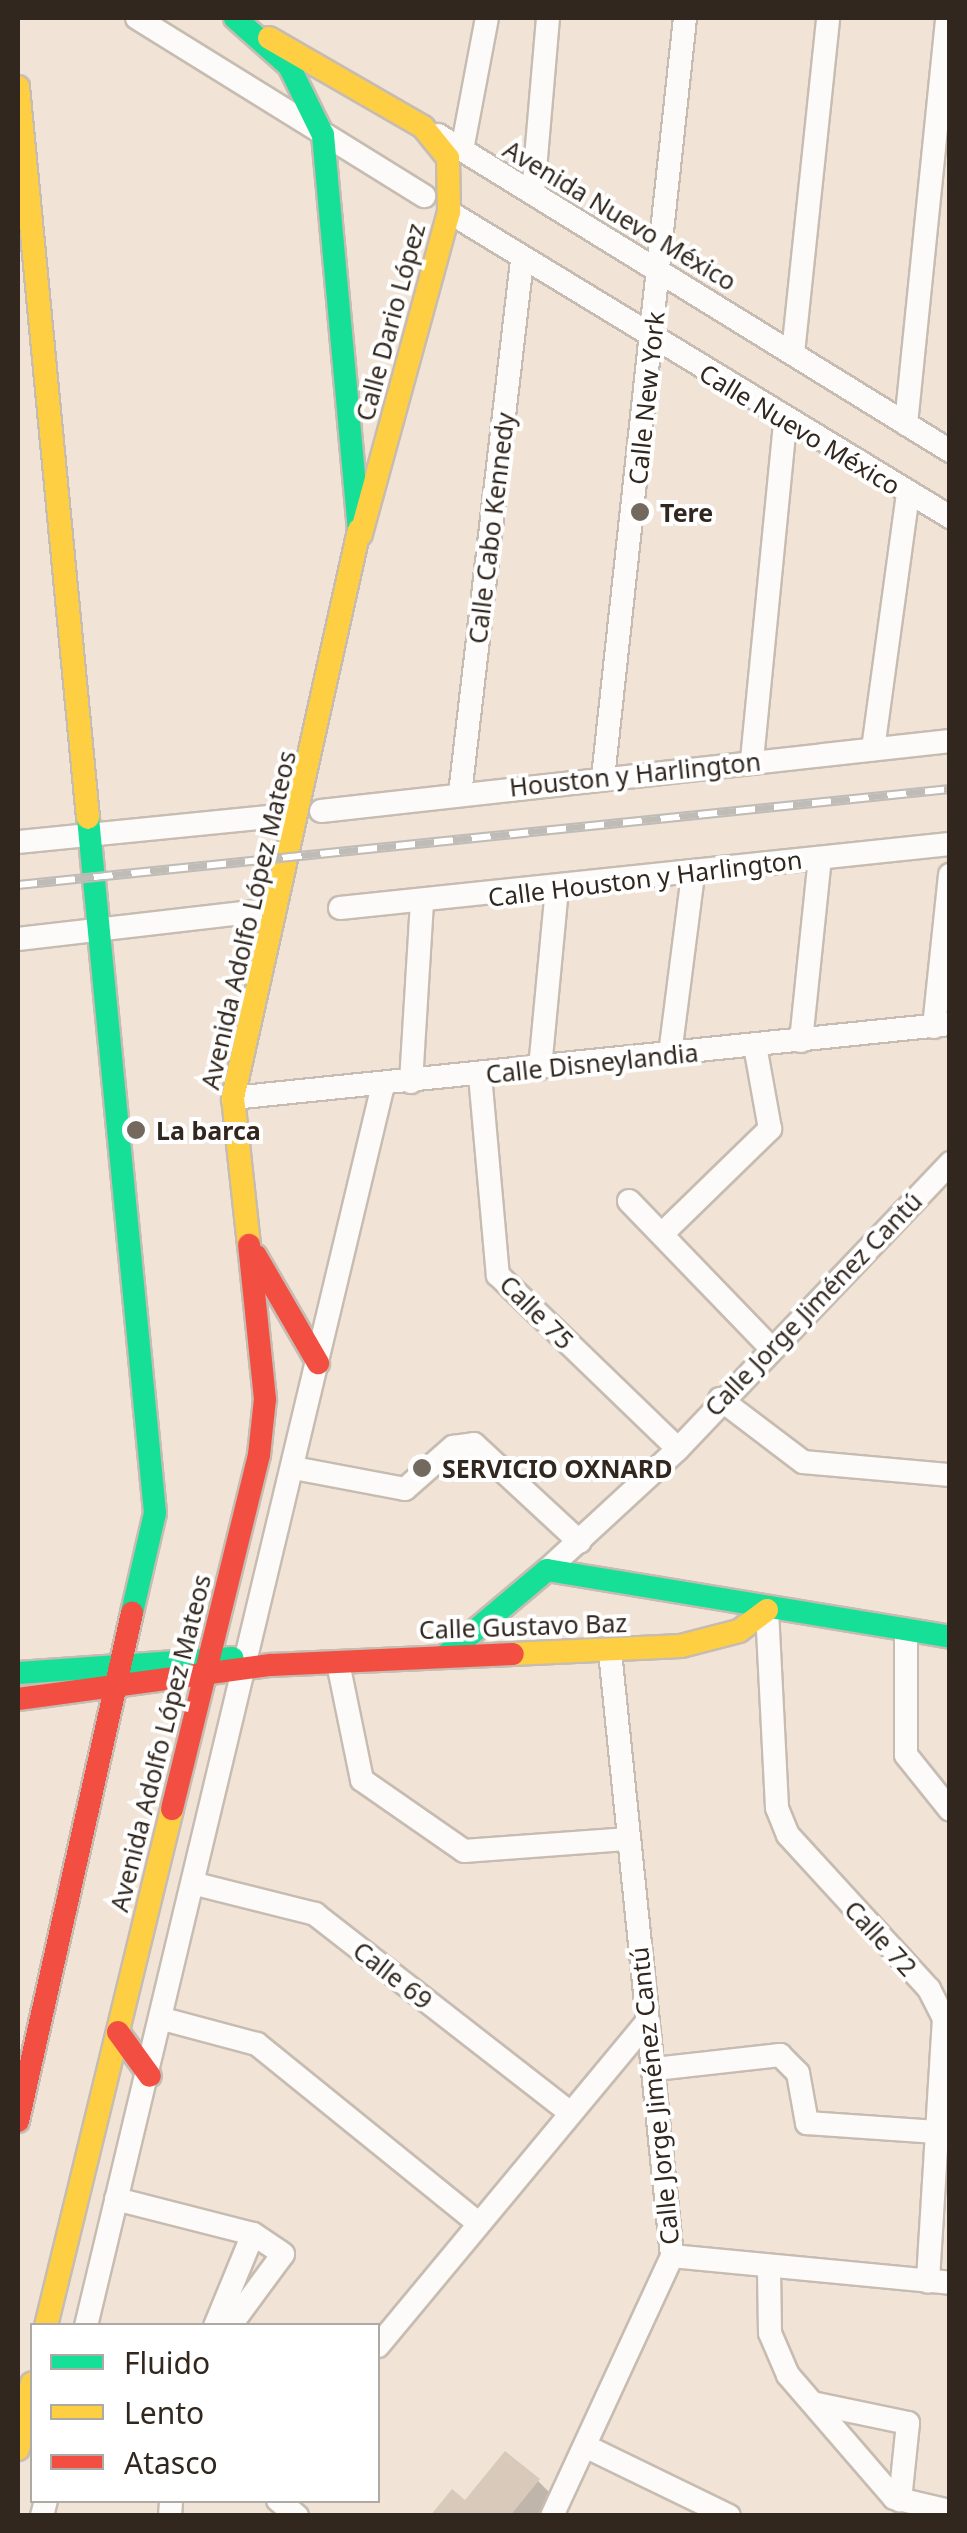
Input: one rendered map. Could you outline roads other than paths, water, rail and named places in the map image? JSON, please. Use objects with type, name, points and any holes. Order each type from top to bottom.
[{"type":"main road","name":"Avenida Adolfo López Mateos","points":[[47,2323],[236,1546],[265,1400],[233,1098],[360,538],[323,135],[308,93],[258,32],[235,18]]},
{"type":"main road","name":"Avenida Nuevo México","points":[[258,32],[423,126]]},
{"type":"main road","name":"Avenida Adolfo López Mateos","points":[[18,87],[103,930],[155,1512],[127,1663],[18,2121]]},
{"type":"main road","name":"Calle Dario López","points":[[360,538],[449,212],[448,158],[423,126]]},
{"type":"main road","points":[[248,1242],[318,1363]]},
{"type":"main road","name":"Calle Gustavo Baz","points":[[547,1570],[767,1610],[950,1637]]},
{"type":"main road","points":[[446,1655],[547,1570]]},
{"type":"main road","name":"Calle Gustavo Baz","points":[[18,1699],[203,1681],[244,1667],[446,1655],[610,1652],[706,1640],[767,1610]]},
{"type":"main road","name":"Calle Gustavo Baz","points":[[18,1673],[210,1655],[244,1667]]},
{"type":"main road","points":[[118,2032],[150,2076]]},
{"type":"main road","points":[[18,2451],[30,2393]]},
{"type":"street","points":[[137,18],[424,196]]},
{"type":"street","points":[[462,150],[487,18]]},
{"type":"street","points":[[532,193],[548,18]]},
{"type":"street","name":"Calle New York","points":[[603,778],[654,340],[685,18]]},
{"type":"street","points":[[793,352],[828,18]]},
{"type":"street","points":[[906,424],[948,18]]},
{"type":"street","name":"Avenida Nuevo México","points":[[423,126],[950,451]]},
{"type":"street","name":"Calle Nuevo México","points":[[449,212],[522,261],[950,517]]},
{"type":"street","name":"Calle Cabo Kennedy","points":[[460,794],[522,261]]},
{"type":"street","points":[[752,760],[785,421]]},
{"type":"street","points":[[873,749],[908,494]]},
{"type":"street","name":"Houston y Harlington","points":[[321,811],[752,760],[950,741]]},
{"type":"street","points":[[18,842],[280,816]]},
{"type":"street","name":"Calle Houston y Harlington","points":[[340,908],[422,904],[950,844]]},
{"type":"street","points":[[802,1041],[820,858]]},
{"type":"street","points":[[670,1054],[693,874]]},
{"type":"street","points":[[942,1026],[950,875]]},
{"type":"street","points":[[540,1068],[557,889]]},
{"type":"street","points":[[411,1082],[422,904]]},
{"type":"street","points":[[18,938],[260,911]]},
{"type":"street","name":"Calle Disneylandia","points":[[233,1098],[480,1076],[942,1026]]},
{"type":"street","points":[[662,1234],[770,1129],[755,1046]]},
{"type":"street","name":"Calle 75","points":[[480,1076],[498,1275],[678,1448]]},
{"type":"street","points":[[87,2323],[164,2020],[382,1084]]},
{"type":"street","name":"Calle Jorge Jiménez Cantú","points":[[547,1570],[678,1448],[769,1346],[950,1163]]},
{"type":"street","points":[[629,1201],[769,1346]]},
{"type":"street","points":[[720,1399],[803,1462],[950,1475]]},
{"type":"street","points":[[294,1468],[405,1489],[453,1447],[474,1444],[580,1542]]},
{"type":"street","points":[[236,1546],[273,1554]]},
{"type":"street","name":"Calle 72","points":[[767,1610],[778,1808],[788,1836],[929,1989],[944,2018],[937,2132],[939,2282]]},
{"type":"street","points":[[906,1632],[906,1755],[950,1810]]},
{"type":"street","name":"Calle Jorge Jiménez Cantú","points":[[552,2516],[672,2256],[655,2070],[646,2023],[626,1839],[610,1652]]},
{"type":"street","points":[[338,1663],[362,1780],[464,1851],[626,1839]]},
{"type":"street","name":"Calle 69","points":[[196,1884],[315,1914],[569,2112]]},
{"type":"street","points":[[164,2020],[257,2044],[477,2222]]},
{"type":"street","points":[[380,2343],[646,2023]]},
{"type":"street","points":[[655,2070],[780,2055],[798,2072],[807,2123],[937,2132]]},
{"type":"street","points":[[116,2198],[254,2234],[283,2254],[232,2323]]},
{"type":"street","points":[[215,2323],[254,2234]]},
{"type":"street","points":[[672,2256],[769,2269],[939,2282]]},
{"type":"street","points":[[769,2269],[774,2349],[900,2501],[950,2511]]},
{"type":"street","points":[[817,2404],[908,2422],[900,2501]]},
{"type":"street","points":[[585,2446],[729,2516]]},
{"type":"railway","points":[[18,885],[950,789]]},
{"type":"place","name":"Tere","points":[[640,512]]},
{"type":"place","name":"La barca","points":[[136,1130]]},
{"type":"place","name":"SERVICIO OXNARD","points":[[422,1468]]}]
